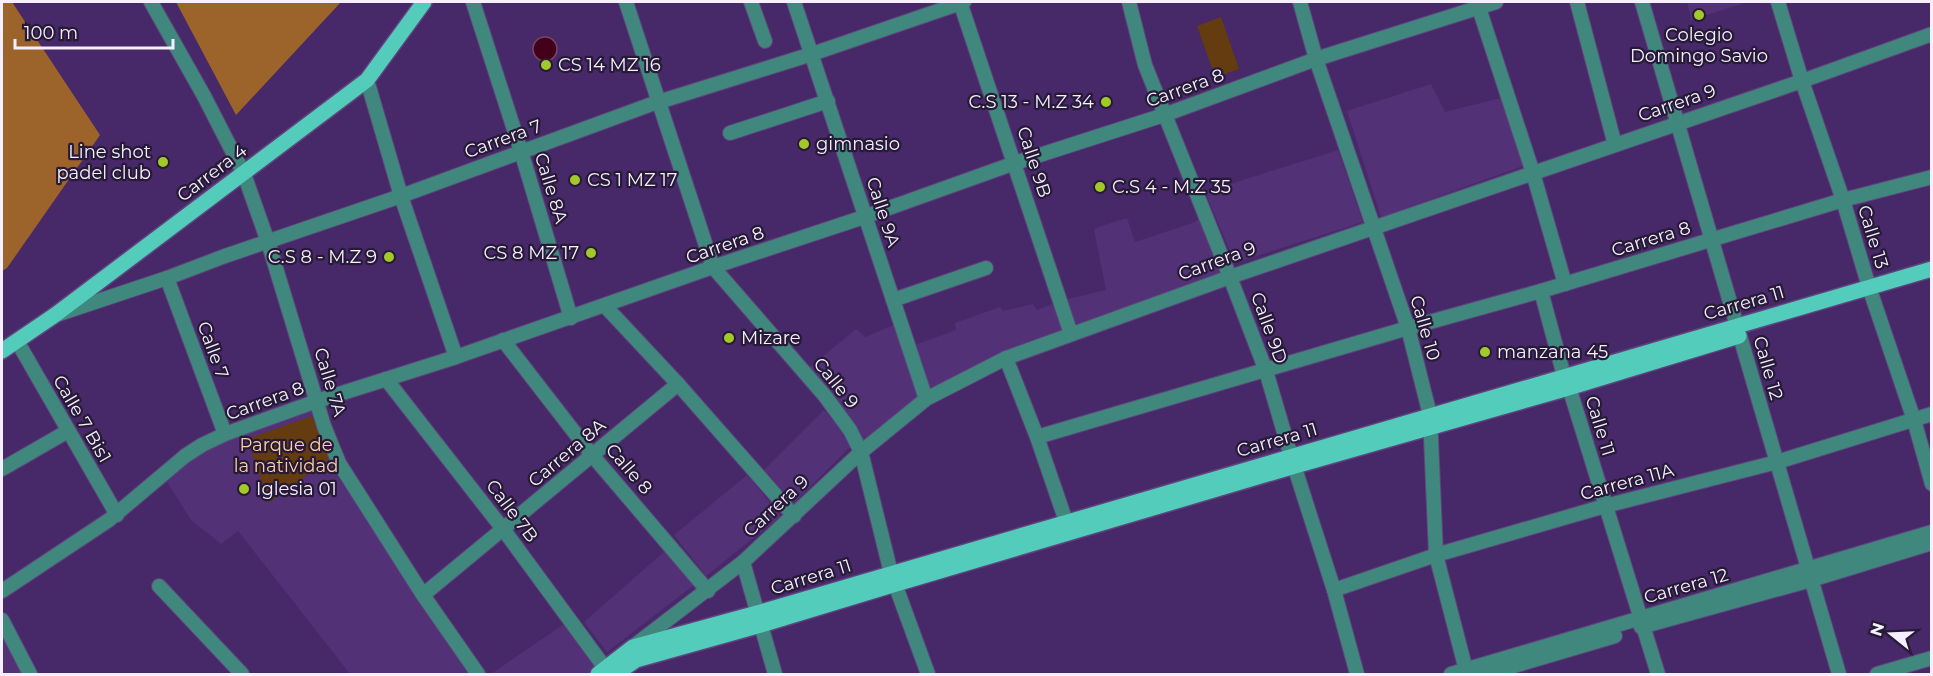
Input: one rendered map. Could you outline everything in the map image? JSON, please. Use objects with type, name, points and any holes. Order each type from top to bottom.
[{"type":"main road","name":"Carrera 4","points":[[2,351],[55,315],[367,80],[424,2]]},
{"type":"main road","name":"Carrera 11","points":[[1871,292],[1932,269]]},
{"type":"main road","name":"Carrera 11","points":[[635,653],[759,619],[1871,292],[1932,279]]},
{"type":"main road","name":"Carrera 9","points":[[607,673],[635,653]]},
{"type":"street","name":"Calle 7A","points":[[151,2],[204,96],[244,174],[268,242],[324,426],[339,463],[423,595],[478,675]]},
{"type":"street","name":"Calle 8A","points":[[473,2],[571,318]]},
{"type":"street","name":"Calle 9","points":[[626,2],[713,267],[825,396],[850,430],[861,452],[893,578],[928,675]]},
{"type":"street","points":[[751,2],[765,41]]},
{"type":"street","name":"Calle 9A","points":[[794,2],[926,399]]},
{"type":"street","name":"Carrera 7","points":[[55,315],[167,279],[652,104],[812,54],[962,2]]},
{"type":"street","name":"Calle 9B","points":[[962,2],[1071,334]]},
{"type":"street","name":"Calle 9D","points":[[1129,2],[1145,65],[1266,371],[1334,590],[1356,675]]},
{"type":"street","name":"Calle 10","points":[[1300,2],[1316,58],[1408,328],[1430,422],[1436,555],[1466,672]]},
{"type":"street","name":"Carrera 8","points":[[2,591],[117,515],[184,456],[225,434],[317,401],[571,318],[1015,163],[1164,115],[1316,58],[1478,4],[1496,2]]},
{"type":"street","points":[[1577,2],[1615,145]]},
{"type":"street","name":"Calle 12","points":[[1642,2],[1839,675]]},
{"type":"street","name":"Calle 13","points":[[1778,2],[1914,420],[1932,484]]},
{"type":"street","points":[[1478,4],[1533,173],[1565,284]]},
{"type":"street","name":"Carrera 9","points":[[635,653],[743,562],[861,452],[926,399],[1006,358],[1230,277],[1802,81],[1932,34]]},
{"type":"street","points":[[367,80],[401,196],[456,357]]},
{"type":"street","points":[[730,133],[828,101]]},
{"type":"street","name":"Carrera 8","points":[[1037,437],[1565,284],[1843,200],[1932,177]]},
{"type":"street","points":[[893,300],[986,268]]},
{"type":"street","name":"Calle 7","points":[[167,279],[225,434]]},
{"type":"street","name":"Calle 11","points":[[1541,291],[1566,382],[1658,675]]},
{"type":"street","points":[[605,306],[678,384],[794,516]]},
{"type":"street","name":"Calle 8","points":[[503,340],[592,455],[708,591]]},
{"type":"street","name":"Calle 7 Bis1","points":[[17,341],[117,515]]},
{"type":"street","points":[[1006,358],[1037,437],[1068,527]]},
{"type":"street","name":"Calle 7B","points":[[386,379],[503,529],[607,673]]},
{"type":"street","name":"Carrera 8A","points":[[423,595],[678,384]]},
{"type":"street","name":"Carrera 11A","points":[[1334,590],[1436,555],[1605,506],[1777,462],[1932,414]]},
{"type":"street","points":[[2,469],[68,431]]},
{"type":"street","name":"Carrera 12","points":[[1810,574],[1932,532]]},
{"type":"street","name":"Carrera 12","points":[[1451,675],[1810,574],[1932,543]]},
{"type":"street","points":[[743,562],[775,675]]},
{"type":"street","points":[[159,586],[242,675]]},
{"type":"street","points":[[2,620],[30,675]]},
{"type":"street","name":"Carrera 12","points":[[1487,675],[1641,623]]},
{"type":"street","points":[[1877,675],[1932,657]]},
{"type":"shaded area","points":[[2,2],[12,2],[100,135],[7,268],[2,271]]},
{"type":"shaded area","points":[[176,2],[341,2],[236,115]]},
{"type":"shaded area","name":"Colegio Domingo Savio","points":[[1687,2],[1748,2],[1691,20]]},
{"type":"shaded area","points":[[545,37],[554,40],[557,49],[554,58],[545,61],[536,58],[533,49],[536,40]]},
{"type":"shaded area","points":[[1431,84],[1445,112],[1501,98],[1523,166],[1381,217],[1347,111]]},
{"type":"shaded area","points":[[1338,150],[1363,222],[1235,263],[1205,192]]},
{"type":"shaded area","points":[[1204,214],[1230,277],[1005,353],[861,452],[804,372],[856,329],[865,337],[901,322],[909,347],[956,330],[955,323],[1000,307],[1003,311],[1033,304],[1037,310],[1060,301],[1106,290],[1094,230],[1127,218],[1135,242],[1195,222]]},
{"type":"shaded area","points":[[317,401],[339,463],[332,468],[472,674],[350,674],[238,531],[221,544],[191,520],[162,474],[185,456]]},
{"type":"shaded area","points":[[824,410],[844,433],[850,447],[794,503],[764,470]]},
{"type":"shaded area","points":[[747,475],[781,516],[706,576],[674,535]]},
{"type":"shaded area","points":[[665,551],[694,585],[607,652],[584,622]]},
{"type":"shaded area","points":[[2,619],[32,674],[2,674]]},
{"type":"shaded area","points":[[564,624],[598,671],[594,674],[491,674]]},
{"type":"green space","points":[[1221,17],[1239,69],[1215,77],[1197,26]]},
{"type":"green space","name":"Parque de la natividad","points":[[312,416],[333,456],[269,503],[247,439]]},
{"type":"place","name":"Colegio Domingo Savio","points":[[1699,15]]},
{"type":"place","name":"CS 14 MZ 16","points":[[546,65]]},
{"type":"place","name":"C.S 13 - M.Z 34","points":[[1106,102]]},
{"type":"place","name":"gimnasio","points":[[804,144]]},
{"type":"place","name":"Line shot padel club","points":[[163,162]]},
{"type":"place","name":"CS 1 MZ 17","points":[[575,180]]},
{"type":"place","name":"C.S 4 - M.Z 35","points":[[1100,187]]},
{"type":"place","name":"CS 8 MZ 17","points":[[591,253]]},
{"type":"place","name":"C.S 8 - M.Z 9","points":[[389,257]]},
{"type":"place","name":"Mizare","points":[[729,338]]},
{"type":"place","name":"manzana 45","points":[[1485,352]]},
{"type":"place","name":"Iglesia 01","points":[[244,489]]}]
